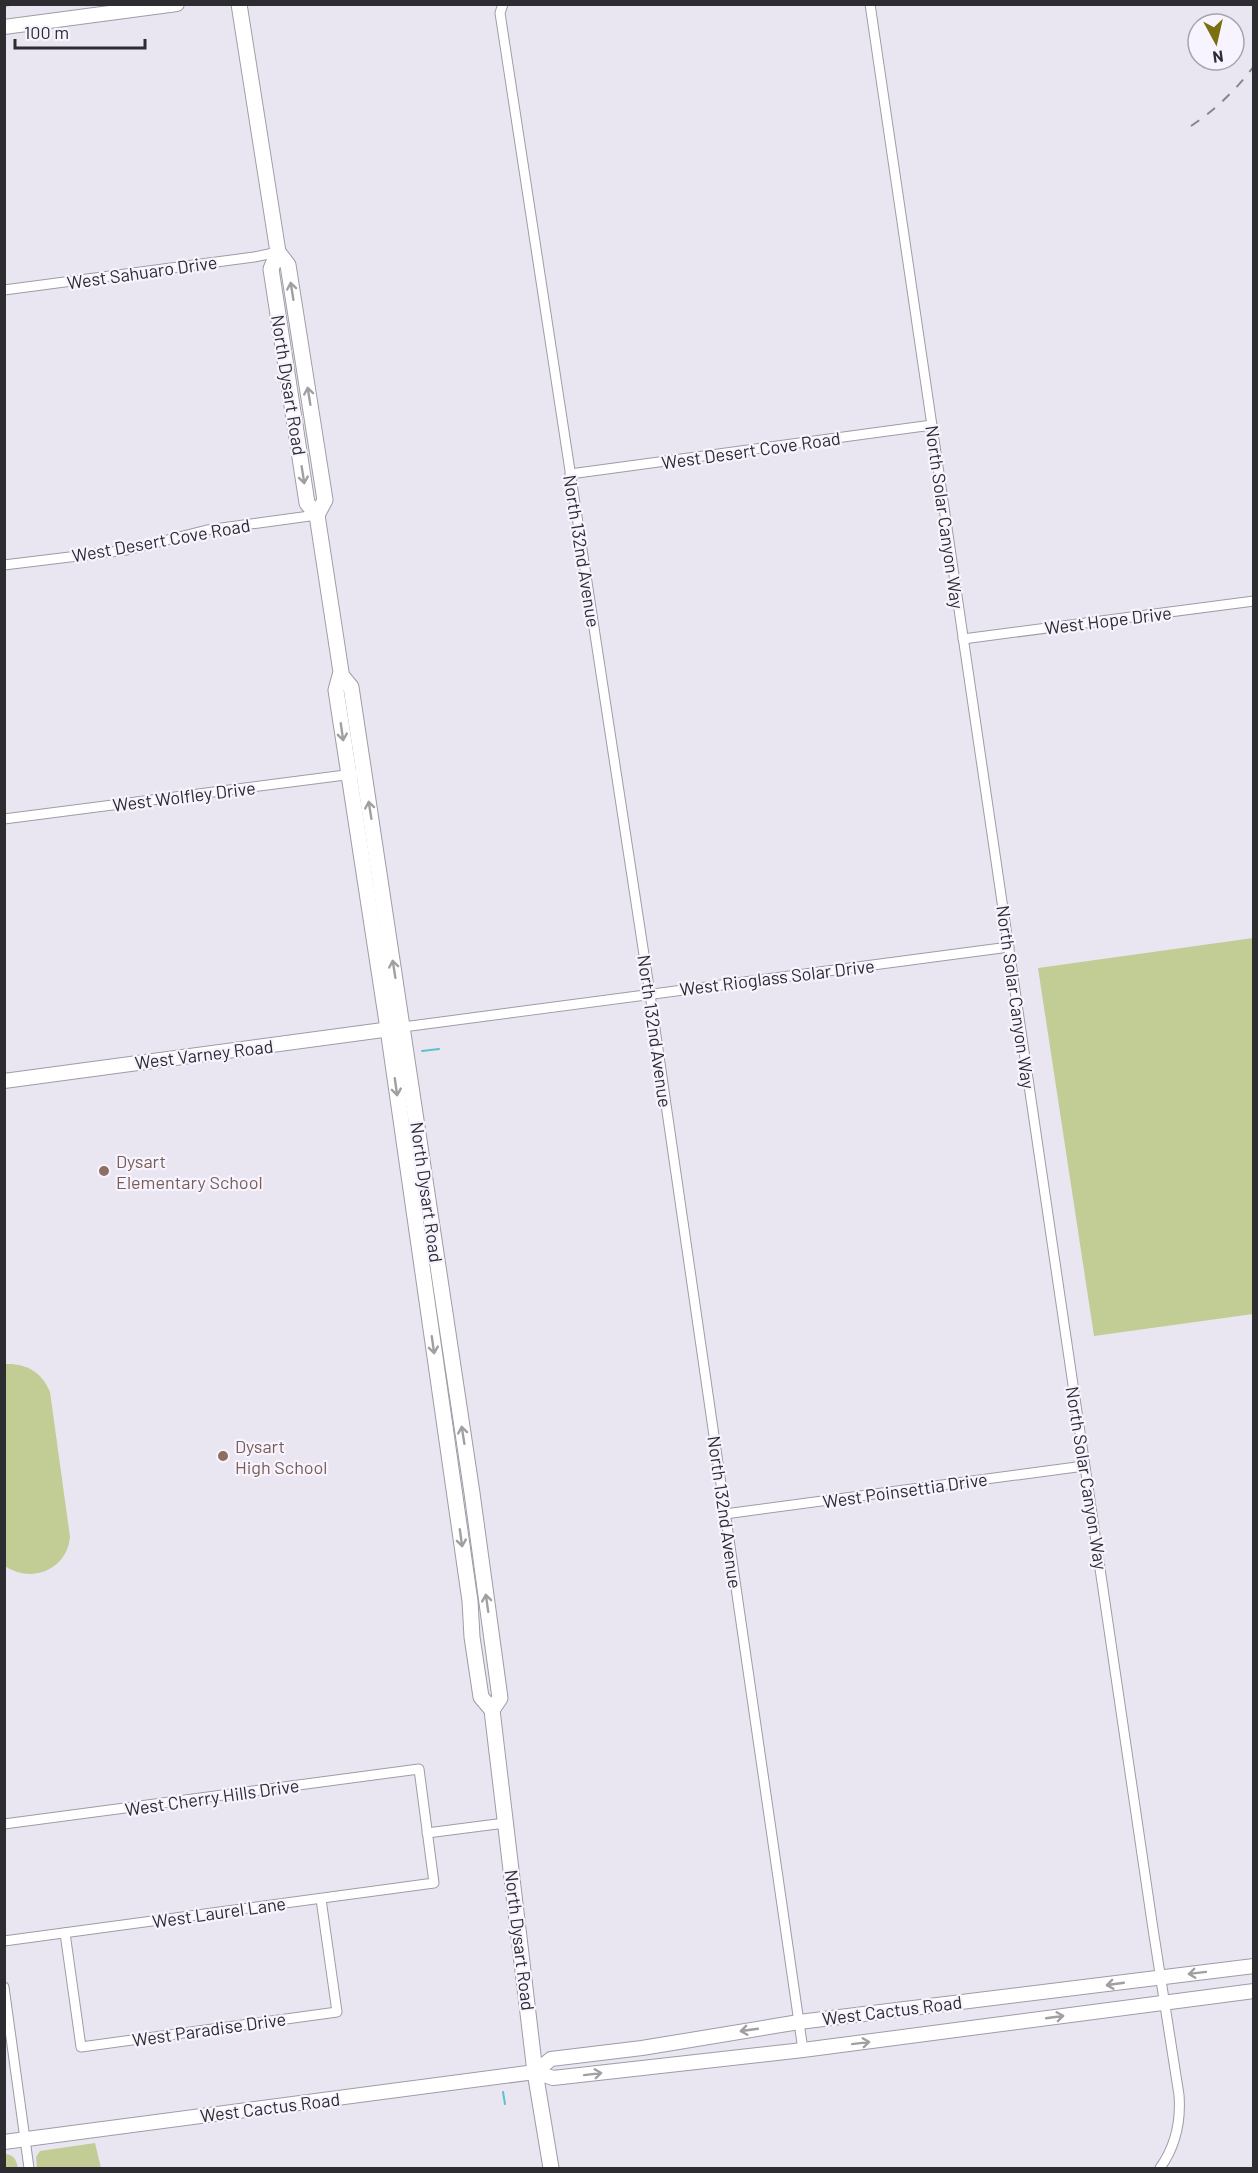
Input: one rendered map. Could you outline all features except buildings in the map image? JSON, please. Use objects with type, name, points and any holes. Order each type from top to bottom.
[{"type":"main road","points":[[4,27],[177,4]]},
{"type":"main road","name":"North Dysart Road","points":[[239,4],[278,252],[288,265],[325,500],[317,515],[341,675],[351,687],[356,773],[493,1647],[500,1698],[492,1710],[536,2072],[551,2169]]},
{"type":"main road","name":"North Dysart Road","points":[[395,1028],[481,1697]]},
{"type":"main road","name":"West Varney Road","points":[[4,1081],[395,1028]]},
{"type":"main road","points":[[492,1710],[481,1697],[489,1679],[487,1660],[493,1647]]},
{"type":"main road","name":"West Cactus Road","points":[[4,2142],[536,2072],[553,2078],[803,2050],[1163,1990],[1254,1966]]},
{"type":"main road","name":"West Cactus Road","points":[[536,2072],[551,2059],[642,2048],[800,2022],[1163,1990],[1254,1991]]},
{"type":"street","name":"North 132nd Avenue","points":[[493,4],[502,9],[570,474],[650,994],[803,2050]]},
{"type":"street","name":"North Solar Canyon Way","points":[[870,4],[1180,2111],[1177,2131],[1160,2169]]},
{"type":"street","name":"West Sahuaro Drive","points":[[4,290],[243,259],[278,252]]},
{"type":"street","name":"West Desert Cove Road","points":[[570,474],[932,426]]},
{"type":"street","name":"West Desert Cove Road","points":[[4,565],[127,550],[207,530],[317,515]]},
{"type":"street","name":"West Hope Drive","points":[[963,639],[1254,601]]},
{"type":"street","name":"West Wolfley Drive","points":[[4,819],[356,773]]},
{"type":"street","name":"West Rioglass Solar Drive","points":[[395,1028],[1009,947]]},
{"type":"street","name":"West Poinsettia Drive","points":[[725,1514],[1084,1466]]},
{"type":"street","name":"West Cherry Hills Drive","points":[[4,1824],[418,1769],[427,1833]]},
{"type":"street","points":[[427,1833],[505,1823]]},
{"type":"street","name":"West Laurel Lane","points":[[4,1941],[434,1883],[427,1833]]},
{"type":"street","name":"West Paradise Drive","points":[[65,1933],[81,2047],[337,2012],[321,1899]]},
{"type":"street","points":[[4,1987],[9,2056],[29,2169]]},
{"type":"green space","points":[[1253,938],[1253,1314],[1094,1336],[1038,968]]},
{"type":"green space","points":[[5,1364],[20,1365],[32,1370],[43,1379],[50,1392],[70,1537],[62,1558],[46,1571],[36,1573],[26,1574],[5,1566]]},
{"type":"green space","points":[[95,2143],[101,2168],[37,2168],[36,2157],[40,2151]]},
{"type":"green space","points":[[5,2154],[14,2158],[18,2168],[5,2168]]},
{"type":"waterway","points":[[4,6],[16,4]]},
{"type":"waterway","points":[[422,1051],[439,1049]]},
{"type":"waterway","points":[[503,2092],[505,2104]]},
{"type":"railway","points":[[1191,126],[1225,99],[1254,66]]},
{"type":"place","name":"Dysart Elementary School","points":[[104,1171]]},
{"type":"place","name":"Dysart High School","points":[[223,1456]]}]
